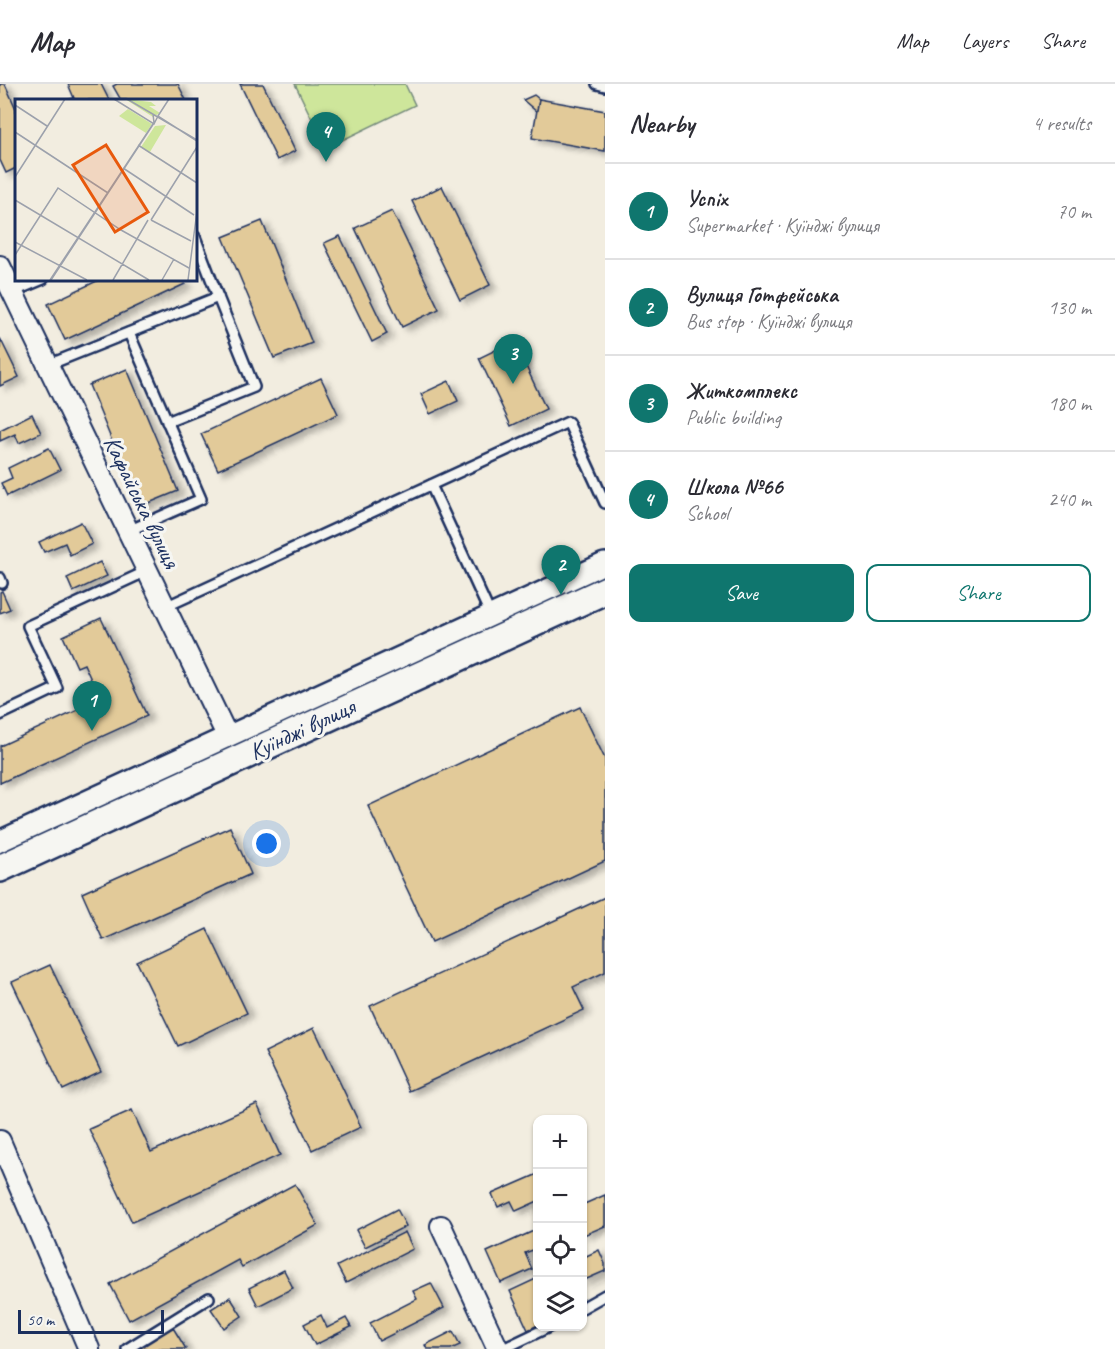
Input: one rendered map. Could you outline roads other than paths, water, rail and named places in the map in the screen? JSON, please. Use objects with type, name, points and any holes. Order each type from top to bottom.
[{"type":"main road","name":"Куїнджі вулиця","points":[[0,845],[233,749],[497,628],[605,567]]},
{"type":"main road","name":"Куїнджі вулиця","points":[[497,628],[605,591]]},
{"type":"main road","name":"Куїнджі вулиця","points":[[0,868],[233,749]]},
{"type":"street","name":"Кафайська вулиця","points":[[0,266],[233,749]]},
{"type":"street","points":[[1,1148],[89,1349]]},
{"type":"street","points":[[441,1226],[498,1349]]},
{"type":"lane","points":[[597,84],[605,86]]},
{"type":"lane","points":[[168,422],[254,387],[196,240]]},
{"type":"lane","points":[[12,292],[41,280]]},
{"type":"lane","points":[[48,365],[218,297]]},
{"type":"lane","points":[[128,531],[201,499],[129,333]]},
{"type":"lane","points":[[165,607],[568,422],[605,503]]},
{"type":"lane","points":[[431,485],[497,628]]},
{"type":"lane","points":[[0,715],[57,688],[28,626],[147,571]]},
{"type":"lane","points":[[587,1305],[605,1295]]},
{"type":"lane","points":[[127,1349],[209,1298]]},
{"type":"lane","points":[[503,1349],[541,1331]]},
{"type":"tram line","points":[[0,853],[605,575]]},
{"type":"place","name":"Школа №66","points":[[326,162]]},
{"type":"place","name":"Житкомплекс","points":[[513,384]]},
{"type":"place","name":"Вулиця Готфейська","points":[[561,595]]},
{"type":"place","name":"Успіх","points":[[92,731]]}]
